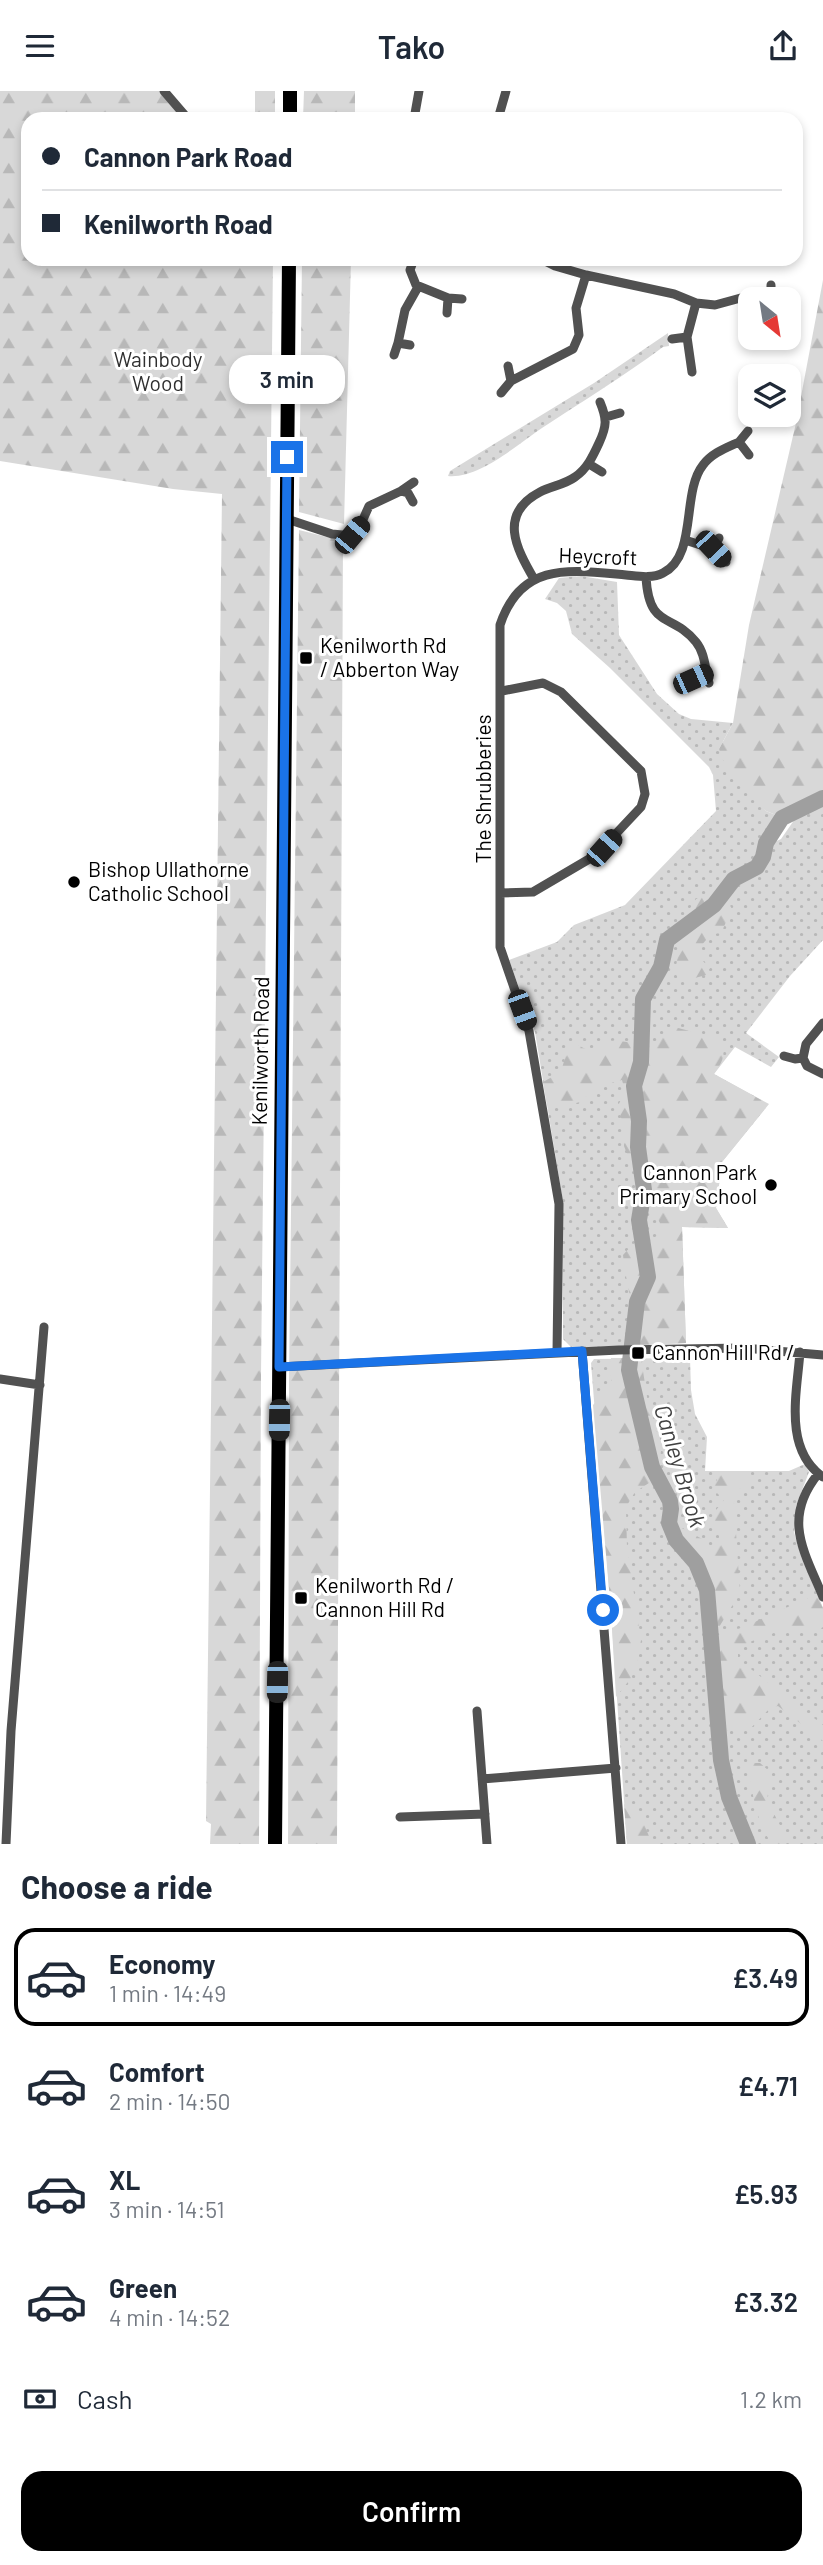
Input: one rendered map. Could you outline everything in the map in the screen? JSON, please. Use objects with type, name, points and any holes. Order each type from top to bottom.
[{"type":"main road","points":[[290,91],[290,112]]},
{"type":"main road","name":"Kenilworth Road","points":[[275,1844],[289,266]]},
{"type":"street","points":[[164,91],[182,112]]},
{"type":"street","points":[[415,112],[419,91]]},
{"type":"street","points":[[500,112],[506,91]]},
{"type":"street","points":[[411,266],[412,279],[418,287],[449,299],[462,299]]},
{"type":"street","points":[[561,266],[586,275],[674,294],[696,303],[715,305],[738,299]]},
{"type":"street","points":[[501,393],[512,381],[573,349],[579,335],[576,308],[586,275]]},
{"type":"street","points":[[394,355],[407,303],[418,287]]},
{"type":"street","points":[[447,313],[449,299]]},
{"type":"street","points":[[692,372],[687,337],[696,303]]},
{"type":"street","points":[[672,339],[687,337]]},
{"type":"street","points":[[398,344],[410,345]]},
{"type":"street","points":[[508,366],[512,381]]},
{"type":"street","points":[[534,579],[515,543],[513,528],[517,515],[524,503],[532,497],[576,477],[589,464],[604,432],[606,417],[600,402]]},
{"type":"street","points":[[606,417],[620,413]]},
{"type":"street","name":"Heycroft","points":[[502,691],[498,655],[500,625],[511,600],[522,588],[534,579],[563,571],[646,577],[670,568],[685,540],[696,475],[712,455],[739,442],[748,431]]},
{"type":"street","points":[[739,442],[749,455]]},
{"type":"street","points":[[589,464],[603,472]]},
{"type":"street","points":[[287,519],[332,534],[352,535],[361,524],[369,506],[414,482]]},
{"type":"street","points":[[401,491],[408,493],[413,502]]},
{"type":"street","points":[[713,549],[719,538]]},
{"type":"street","points":[[685,540],[713,549],[726,562]]},
{"type":"street","points":[[646,577],[652,606],[658,616],[698,643],[709,683]]},
{"type":"street","points":[[693,679],[706,673]]},
{"type":"street","name":"The Shrubberies","points":[[500,893],[533,892],[596,855],[641,807],[645,794],[641,771],[561,692],[543,683],[502,691],[500,893],[500,947],[532,1044],[559,1204],[557,1353]]},
{"type":"street","points":[[823,1023],[806,1044],[803,1058],[807,1066],[823,1074]]},
{"type":"street","points":[[784,1056],[803,1058]]},
{"type":"street","points":[[6,1844],[11,1731],[44,1327]]},
{"type":"street","points":[[279,1367],[582,1351],[743,1348],[823,1355]]},
{"type":"street","points":[[582,1351],[621,1844]]},
{"type":"street","points":[[800,1352],[796,1432],[803,1453],[821,1475],[803,1496],[799,1530],[802,1546],[823,1597]]},
{"type":"street","points":[[0,1379],[40,1385]]},
{"type":"street","points":[[477,1711],[487,1844]]},
{"type":"street","points":[[482,1779],[616,1768]]},
{"type":"street","points":[[400,1817],[485,1814]]},
{"type":"green space","name":"Wainbody Wood","points":[[0,91],[162,91],[182,112],[21,112],[21,266],[273,266],[261,1375],[259,1844],[210,1844],[211,1824],[206,1821],[222,494],[173,489],[0,461]]},
{"type":"green space","points":[[255,91],[275,91],[275,112],[255,112]]},
{"type":"green space","points":[[304,91],[355,91],[355,112],[303,112]]},
{"type":"green space","points":[[302,266],[351,266],[344,524],[299,512]]},
{"type":"green space","points":[[823,280],[823,795],[781,817],[766,811],[728,773],[719,749],[733,723],[749,625],[795,427],[801,427],[801,397]]},
{"type":"green space","points":[[668,333],[669,346],[663,347],[498,459],[472,472],[448,476],[450,471],[594,383]]},
{"type":"green space","points":[[299,530],[343,541],[337,1844],[288,1844],[289,1381]]},
{"type":"green space","points":[[581,576],[617,582],[619,635],[657,694],[679,714],[691,719],[733,723],[719,749],[766,811],[781,817],[765,836],[763,847],[781,839],[797,816],[823,803],[823,940],[790,976],[746,1033],[779,1057],[771,1067],[735,1047],[714,1074],[769,1104],[722,1162],[716,1208],[728,1228],[682,1227],[686,1343],[572,1348],[563,1339],[563,1202],[535,1032],[509,960],[557,942],[574,925],[625,905],[716,811],[713,775],[709,767],[572,634],[566,611],[557,603],[545,599],[559,578]]},
{"type":"green space","points":[[709,893],[714,901],[728,902],[732,909],[721,933],[712,934],[699,951],[701,958],[710,968],[706,975],[680,982],[675,972],[685,916],[696,899]]},
{"type":"green space","points":[[675,1027],[721,1040],[723,1058],[714,1074],[761,1100],[764,1110],[722,1162],[716,1208],[728,1228],[682,1227],[686,1343],[638,1345],[623,1255],[633,1244],[658,1236],[660,1223],[637,1180],[624,1146],[625,1127],[617,1108],[625,1091],[622,1080],[597,1087],[580,1102],[561,1107],[547,1105],[543,1082],[561,1072],[566,1054],[574,1042],[591,1050],[611,1041],[635,1043],[638,1054],[651,1048],[666,1031]]},
{"type":"green space","points":[[611,1358],[641,1358],[647,1397],[661,1450],[660,1462],[652,1481],[635,1492],[626,1507],[627,1548],[641,1640],[631,1678],[616,1697],[593,1405],[611,1385]]},
{"type":"green space","points":[[690,1358],[695,1414],[707,1437],[705,1471],[789,1471],[805,1464],[809,1472],[796,1506],[794,1532],[823,1608],[823,1844],[627,1844],[591,1363],[594,1359]]},
{"type":"green space","points":[[720,1472],[749,1472],[748,1482],[736,1492],[734,1502],[740,1593],[716,1632],[710,1581],[684,1539],[680,1527],[704,1540],[712,1554],[720,1540],[713,1514],[724,1500],[713,1489]]},
{"type":"green space","points":[[817,1594],[823,1608],[823,1627],[817,1631],[797,1630],[765,1635],[738,1650],[738,1659],[823,1725],[823,1741],[778,1706],[770,1708],[750,1729],[727,1731],[715,1636],[741,1628]]},
{"type":"green space","points":[[748,1763],[760,1763],[769,1771],[770,1784],[766,1804],[779,1822],[786,1844],[772,1844],[766,1835],[755,1805]]},
{"type":"green space","points":[[624,1804],[639,1811],[652,1844],[627,1844]]},
{"type":"waterway","name":"Canley Brook","points":[[748,1844],[729,1797],[721,1760],[707,1590],[696,1563],[676,1540],[669,1523],[670,1501],[652,1467],[629,1370],[637,1302],[648,1277],[639,1220],[644,1190],[634,1086],[641,1062],[643,999],[661,967],[667,940],[714,905],[734,879],[757,867],[763,857],[766,843],[782,818],[823,798]]},
{"type":"place","name":"Kenilworth Rd / Abberton Way","points":[[306,658]]},
{"type":"place","name":"Bishop Ullathorne Catholic School","points":[[74,882]]},
{"type":"place","name":"Cannon Park Primary School","points":[[771,1185]]},
{"type":"place","name":"Cannon Hill Rd /","points":[[638,1353]]},
{"type":"place","name":"Kenilworth Rd / Cannon Hill Rd","points":[[301,1598]]},
{"type":"route","points":[[287,457],[279,1367],[582,1351],[603,1610]]}]
